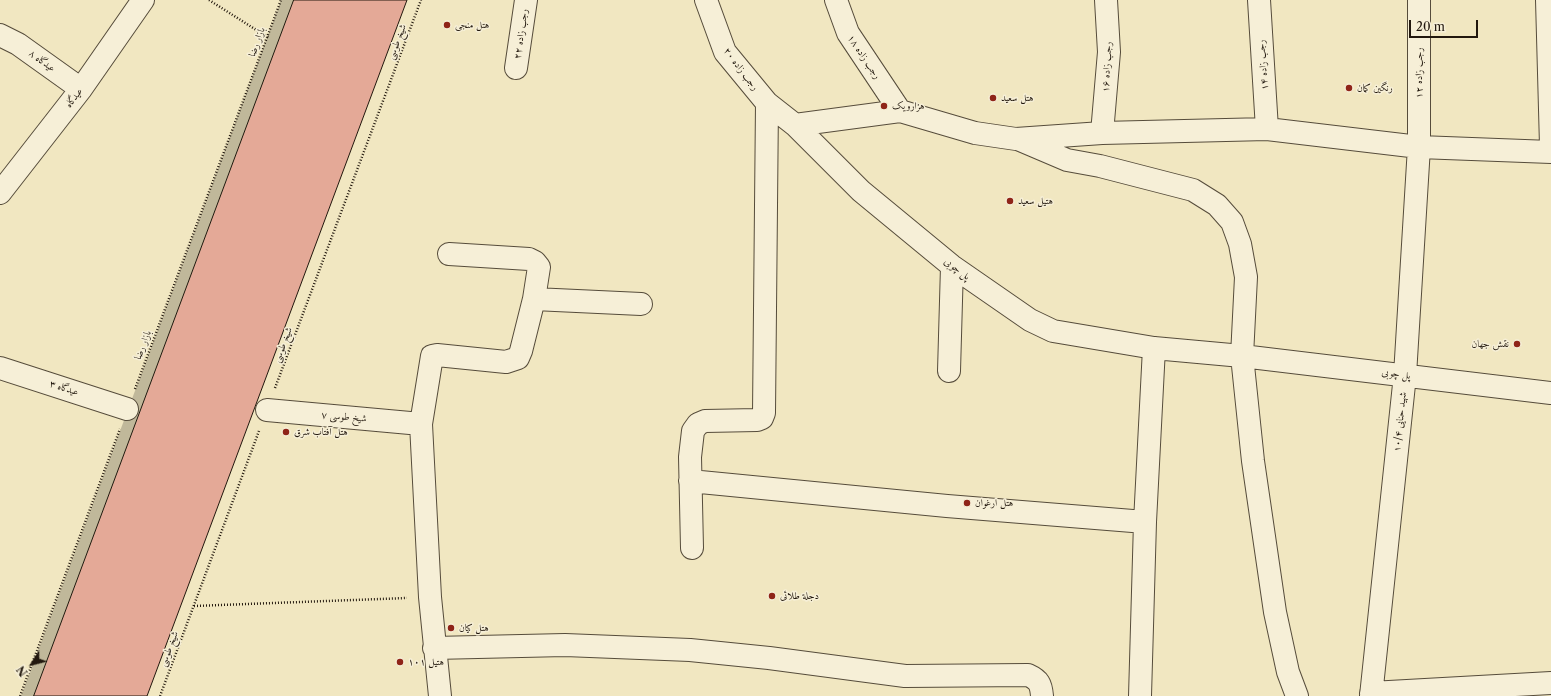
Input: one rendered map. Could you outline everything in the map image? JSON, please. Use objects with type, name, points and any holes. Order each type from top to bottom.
[{"type":"street","name":"عیدگاه","points":[[0,193],[82,89],[143,0]]},
{"type":"street","name":"رجب زاده ۲۲","points":[[516,68],[526,0]]},
{"type":"street","name":"رجب زاده ۲۰","points":[[706,0],[725,52],[767,103],[795,125]]},
{"type":"street","name":"رجب زاده ۱۸","points":[[836,0],[848,33],[900,111]]},
{"type":"street","name":"رجب زاده ۱۶","points":[[1102,133],[1109,52],[1106,0]]},
{"type":"street","name":"رجب زاده ۱۴","points":[[1259,0],[1268,129]]},
{"type":"street","name":"رجب زاده ۱۲","points":[[1419,0],[1419,147]]},
{"type":"street","points":[[1547,0],[1551,146]]},
{"type":"street","name":"عیدگاه ۸","points":[[0,35],[18,44],[82,89]]},
{"type":"street","points":[[692,548],[690,456],[694,431],[698,424],[705,421],[757,420],[762,418],[764,413],[767,103]]},
{"type":"street","points":[[795,125],[900,111],[975,133],[1016,138],[1102,133],[1268,129],[1419,147],[1551,152]]},
{"type":"street","name":"پل چوبی","points":[[795,125],[862,191],[952,266],[1030,320],[1053,331],[1154,348],[1242,356],[1551,392]]},
{"type":"street","points":[[1016,138],[1067,160],[1100,166],[1193,190],[1217,205],[1232,222],[1240,244],[1246,277],[1242,356],[1253,462],[1275,612],[1288,672],[1297,696]]},
{"type":"street","name":"شهید حنایی ۱۰/۴","points":[[1371,694],[1405,375],[1419,147]]},
{"type":"street","points":[[440,696],[430,597],[421,424],[432,356],[437,355],[506,362],[518,358],[534,299],[539,266],[529,259],[449,254]]},
{"type":"street","points":[[948,371],[952,266]]},
{"type":"street","points":[[534,299],[642,304]]},
{"type":"street","points":[[1140,696],[1145,522],[1154,348]]},
{"type":"street","name":"عیدگاه ۳","points":[[0,368],[12,370],[127,409]]},
{"type":"street","name":"شیخ طوسی ۷","points":[[267,410],[421,424]]},
{"type":"street","points":[[690,481],[947,506],[1145,522]]},
{"type":"street","points":[[434,648],[565,645],[690,650],[768,658],[905,676],[1028,675],[1037,679],[1041,686],[1042,696]]},
{"type":"street","points":[[1371,694],[1551,683]]},
{"type":"path","points":[[209,0],[268,38]]},
{"type":"path","name":"بازار رضا","points":[[20,696],[281,0]]},
{"type":"path","name":"شیخ طوسی","points":[[160,696],[421,0]]},
{"type":"path","points":[[194,606],[430,597]]},
{"type":"building","points":[[294,0],[407,0],[147,696],[34,696]]},
{"type":"place","name":"هتل منجی","points":[[447,25]]},
{"type":"place","name":"رنگین کمان","points":[[1349,88]]},
{"type":"place","name":"هتل سعید","points":[[993,98]]},
{"type":"place","name":"هزارویک","points":[[884,106]]},
{"type":"place","name":"هتیل سعید","points":[[1010,201]]},
{"type":"place","name":"نقش جهان","points":[[1517,344]]},
{"type":"place","name":"هتل آفتاب شرق","points":[[286,432]]},
{"type":"place","name":"هتل ارغوان","points":[[967,503]]},
{"type":"place","name":"دجلة طلائی","points":[[772,596]]},
{"type":"place","name":"هتل کیان","points":[[451,628]]},
{"type":"place","name":"هتیل ۱۰۱","points":[[400,662]]}]
